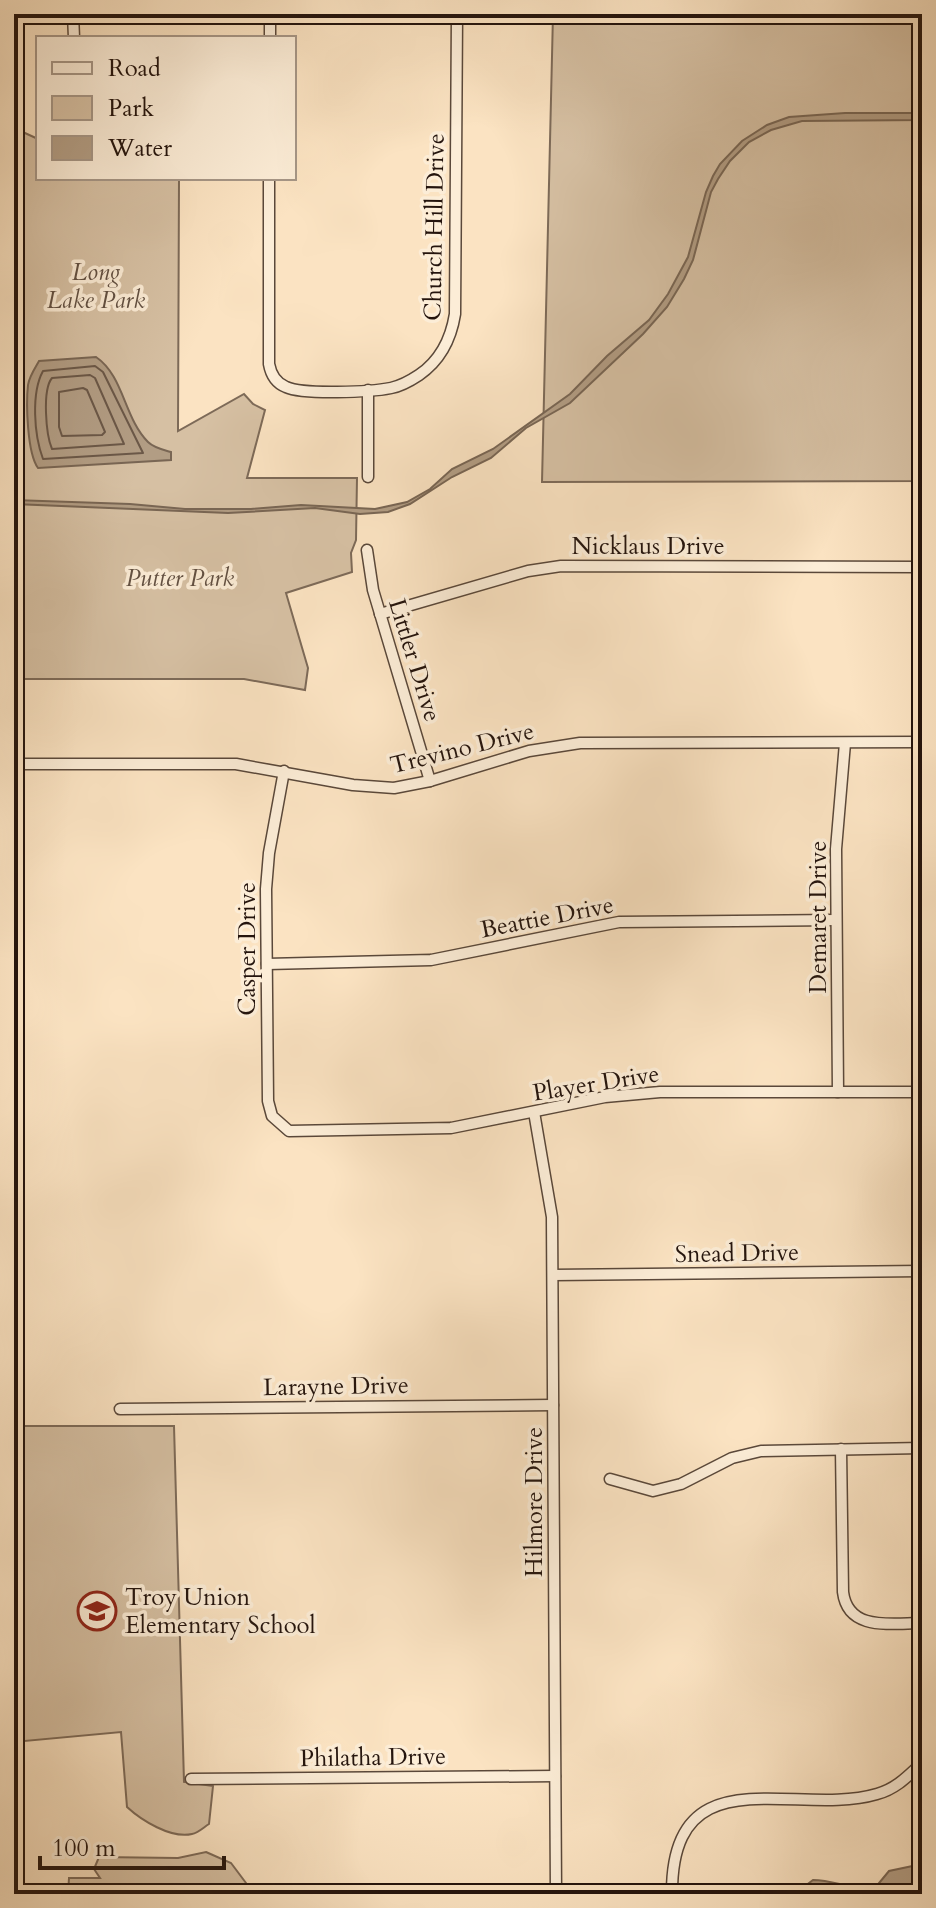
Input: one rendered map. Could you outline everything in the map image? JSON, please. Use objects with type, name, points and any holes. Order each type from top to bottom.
[{"type":"street","points":[[73,14],[74,36]]},
{"type":"street","points":[[270,14],[270,36]]},
{"type":"street","name":"Church Hill Drive","points":[[269,180],[271,371],[278,382],[290,389],[368,390],[398,386],[418,376],[441,353],[451,333],[456,301],[457,14]]},
{"type":"street","points":[[368,390],[368,477]]},
{"type":"street","name":"Littler Drive","points":[[367,550],[370,578],[430,781]]},
{"type":"street","name":"Nicklaus Drive","points":[[380,614],[528,571],[561,566],[922,567]]},
{"type":"street","name":"Trevino Drive","points":[[14,764],[218,763],[258,766],[374,787],[403,787],[529,751],[563,745],[922,742]]},
{"type":"street","name":"Demaret Drive","points":[[838,1092],[836,849],[845,743]]},
{"type":"street","name":"Casper Drive","points":[[279,1125],[272,1116],[268,1101],[267,873],[284,771]]},
{"type":"street","name":"Beattie Drive","points":[[267,964],[431,960],[619,922],[836,920]]},
{"type":"street","name":"Player Drive","points":[[279,1125],[296,1132],[433,1130],[634,1093],[922,1092]]},
{"type":"street","name":"Hilmore Drive","points":[[534,1112],[550,1191],[553,1275],[556,1894]]},
{"type":"street","name":"Snead Drive","points":[[553,1275],[922,1271]]},
{"type":"street","name":"Larayne Drive","points":[[120,1409],[553,1405]]},
{"type":"street","points":[[610,1479],[653,1491],[681,1484],[745,1454],[777,1450],[922,1448]]},
{"type":"street","points":[[841,1449],[843,1592],[847,1607],[853,1615],[868,1622],[922,1623]]},
{"type":"street","points":[[672,1894],[674,1860],[679,1843],[688,1828],[713,1807],[746,1798],[852,1798],[874,1795],[895,1786],[922,1763]]},
{"type":"street","name":"Philatha Drive","points":[[191,1779],[555,1776]]},
{"type":"green space","points":[[553,14],[922,14],[922,481],[542,482]]},
{"type":"green space","points":[[14,128],[36,138],[36,180],[179,180],[178,431],[244,394],[253,404],[265,410],[247,478],[357,478],[352,572],[286,593],[308,668],[305,690],[244,679],[14,679]]},
{"type":"green space","points":[[14,1426],[174,1426],[184,1782],[213,1786],[209,1824],[192,1834],[166,1831],[148,1823],[127,1807],[121,1732],[14,1742]]},
{"type":"green space","points":[[206,1852],[231,1863],[246,1883],[246,1894],[68,1894],[69,1878],[100,1878],[94,1869],[99,1857],[178,1858]]},
{"type":"water","points":[[922,113],[922,120],[802,121],[771,130],[749,142],[730,161],[711,192],[693,260],[684,279],[667,307],[643,334],[570,403],[526,428],[491,458],[452,477],[410,504],[388,512],[360,514],[315,508],[228,513],[14,504],[14,500],[185,509],[301,505],[375,509],[407,502],[430,489],[452,469],[493,449],[570,394],[607,356],[649,320],[668,294],[688,257],[713,176],[742,141],[767,125],[789,117]]},
{"type":"water","points":[[96,357],[113,375],[140,432],[153,446],[171,452],[171,460],[38,468],[29,440],[27,415],[28,385],[32,373],[39,361]]},
{"type":"water","points":[[922,1864],[922,1890],[917,1894],[801,1894],[813,1880],[875,1888],[889,1871]]},
{"type":"place","name":"Troy Union Elementary School","points":[[97,1611]]},
{"type":"park label","name":"Long Lake Park","points":[[96,286]]},
{"type":"park label","name":"Putter Park","points":[[180,578]]}]
